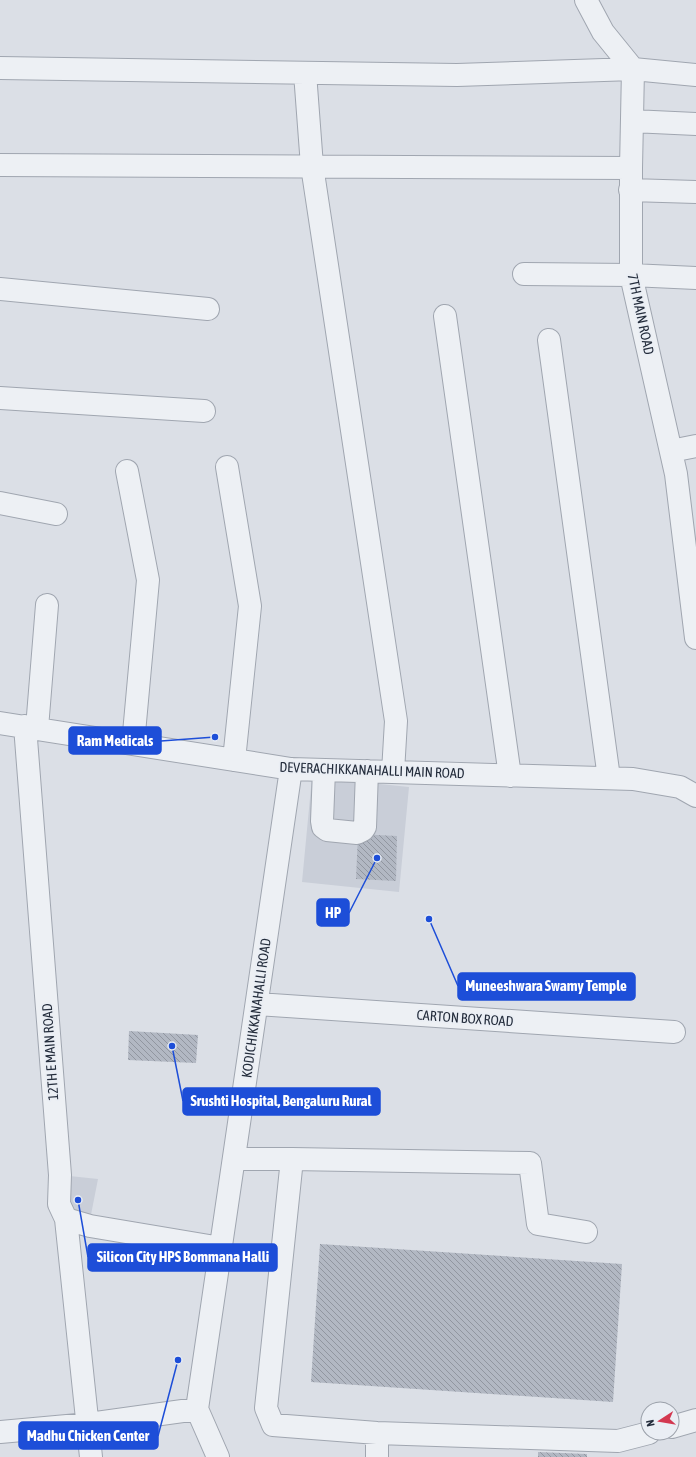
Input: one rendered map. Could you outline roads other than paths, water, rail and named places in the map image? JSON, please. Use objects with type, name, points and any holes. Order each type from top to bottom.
[{"type":"street","points":[[586,0],[603,32],[633,69]]},
{"type":"street","points":[[0,68],[305,74],[457,75],[633,69],[696,75]]},
{"type":"street","name":"7TH MAIN ROAD","points":[[633,69],[630,168],[631,275],[676,474],[696,638]]},
{"type":"street","points":[[305,74],[312,166],[396,722],[393,772]]},
{"type":"street","points":[[632,121],[696,124]]},
{"type":"street","points":[[0,165],[312,166],[408,171],[507,173],[630,168]]},
{"type":"street","points":[[630,190],[696,192]]},
{"type":"street","points":[[524,274],[631,275],[696,278]]},
{"type":"street","points":[[0,290],[208,309]]},
{"type":"street","points":[[445,316],[510,776]]},
{"type":"street","points":[[549,340],[609,778]]},
{"type":"street","points":[[0,398],[204,411]]},
{"type":"street","points":[[671,451],[696,446]]},
{"type":"street","points":[[227,467],[250,606],[234,760]]},
{"type":"street","points":[[127,471],[148,580],[133,744]]},
{"type":"street","points":[[0,503],[56,514]]},
{"type":"street","name":"12TH E MAIN ROAD","points":[[47,605],[31,727],[60,1174],[60,1204],[66,1219],[89,1424],[91,1457]]},
{"type":"street","name":"DEVERACHIKKANAHALLI MAIN ROAD","points":[[0,722],[291,769],[633,779],[680,787],[696,796]]},
{"type":"street","name":"KODICHIKKANAHALLI ROAD","points":[[197,1409],[291,769]]},
{"type":"street","points":[[324,770],[323,827],[327,830],[357,833],[364,830],[365,827],[367,771]]},
{"type":"street","name":"CARTON BOX ROAD","points":[[257,1004],[674,1032]]},
{"type":"street","points":[[234,1159],[530,1163],[538,1224],[586,1232]]},
{"type":"street","points":[[292,1159],[266,1408],[273,1425],[377,1433],[618,1441],[640,1435]]},
{"type":"street","points":[[66,1219],[90,1226],[221,1248]]},
{"type":"street","points":[[0,1432],[89,1424],[197,1409],[218,1457]]},
{"type":"street","points":[[680,1425],[696,1420]]},
{"type":"street","points":[[377,1433],[377,1457]]},
{"type":"place","name":"Ram Medicals","points":[[215,737]]},
{"type":"place","name":"HP","points":[[377,858]]},
{"type":"place","name":"Muneeshwara Swamy Temple","points":[[429,919]]},
{"type":"place","name":"Srushti Hospital, Bengaluru Rural","points":[[172,1046]]},
{"type":"place","name":"Silicon City HPS Bommana Halli","points":[[78,1200]]},
{"type":"place","name":"Madhu Chicken Center","points":[[178,1360]]}]
